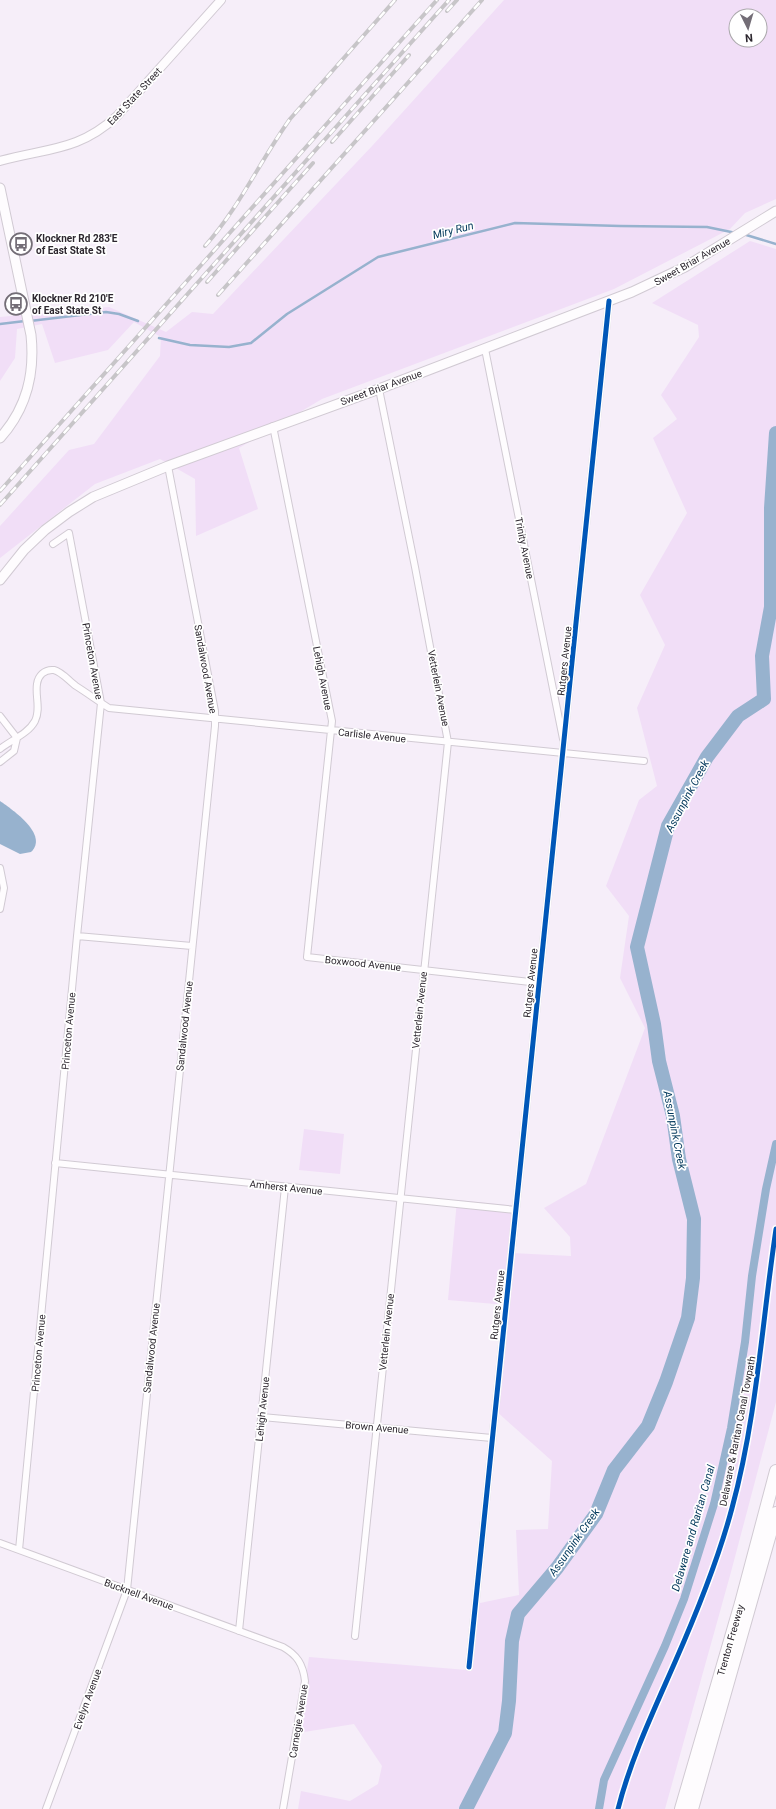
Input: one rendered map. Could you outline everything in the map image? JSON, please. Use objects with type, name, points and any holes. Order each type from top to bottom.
[{"type":"highway","name":"Trenton Freeway","points":[[681,1809],[741,1603],[776,1471]]},
{"type":"highway","name":"Trenton Freeway","points":[[692,1809],[776,1513]]},
{"type":"main road","points":[[0,188],[31,335],[32,366],[26,396],[19,412],[0,438]]},
{"type":"main road","name":"Sweet Briar Avenue","points":[[0,580],[24,550],[61,517],[93,497],[168,466],[485,349],[658,281],[776,211]]},
{"type":"street","name":"East State Street","points":[[0,161],[65,147],[81,141],[107,126],[221,0]]},
{"type":"street","name":"Rutgers Avenue","points":[[469,1667],[609,301]]},
{"type":"street","name":"Trinity Avenue","points":[[485,349],[564,750]]},
{"type":"street","name":"Vetterlein Avenue","points":[[355,1636],[448,742],[379,389]]},
{"type":"street","name":"Lehigh Avenue","points":[[273,426],[332,720],[307,957]]},
{"type":"street","name":"Sandalwood Avenue","points":[[127,1590],[215,718],[168,466]]},
{"type":"street","name":"Princeton Avenue","points":[[19,1550],[77,936],[101,703],[69,533],[53,544]]},
{"type":"street","name":"Carlisle Avenue","points":[[17,738],[35,721],[38,713],[36,692],[37,682],[40,675],[46,671],[56,671],[109,708],[448,742],[564,750],[644,761]]},
{"type":"street","points":[[0,716],[17,738]]},
{"type":"street","points":[[0,749],[17,738]]},
{"type":"street","points":[[0,762],[14,750],[17,738]]},
{"type":"street","points":[[0,868],[4,888],[0,909]]},
{"type":"street","points":[[77,936],[192,946]]},
{"type":"street","name":"Boxwood Avenue","points":[[307,957],[539,983]]},
{"type":"street","name":"Amherst Avenue","points":[[56,1163],[516,1210]]},
{"type":"street","name":"Lehigh Avenue","points":[[240,1631],[285,1187]]},
{"type":"street","name":"Brown Avenue","points":[[262,1417],[492,1438]]},
{"type":"street","name":"Bucknell Avenue","points":[[0,1543],[278,1645]]},
{"type":"street","name":"Evelyn Avenue","points":[[46,1809],[127,1590]]},
{"type":"street","name":"Carnegie Avenue","points":[[278,1645],[291,1651],[297,1658],[304,1672],[304,1681],[283,1809]]},
{"type":"shaded area","points":[[504,0],[776,0],[776,199],[745,213],[730,229],[614,289],[322,399],[239,448],[258,509],[196,536],[195,479],[160,459],[95,484],[0,558],[0,526],[69,450],[94,444],[160,356],[161,337],[134,322],[108,350],[55,363],[42,324],[17,329],[15,358],[0,381],[0,317],[109,307],[166,332],[192,312],[213,314],[373,145]]},
{"type":"shaded area","points":[[750,241],[776,249],[776,1402],[731,1572],[665,1809],[298,1809],[301,1791],[350,1801],[378,1784],[382,1766],[354,1724],[298,1733],[309,1657],[467,1670],[480,1603],[519,1595],[516,1530],[548,1529],[552,1461],[496,1411],[507,1305],[448,1300],[457,1200],[517,1206],[512,1253],[571,1256],[570,1237],[544,1208],[586,1184],[645,1028],[620,978],[629,916],[606,886],[639,800],[657,786],[637,708],[665,645],[640,595],[687,513],[653,438],[677,419],[661,395],[699,337],[698,325],[652,303]]},
{"type":"shaded area","points":[[304,1129],[344,1134],[340,1174],[299,1170]]},
{"type":"water","points":[[0,801],[13,810],[33,831],[36,838],[35,845],[31,852],[20,854],[0,844]]},
{"type":"waterway","name":"Miry Run","points":[[159,338],[190,345],[229,347],[251,343],[287,314],[378,257],[515,223],[707,227],[736,233]]},
{"type":"waterway","name":"Miry Run","points":[[743,234],[776,244]]},
{"type":"waterway","name":"Miry Run","points":[[30,321],[106,312],[119,314],[138,321]]},
{"type":"waterway","name":"Miry Run","points":[[0,324],[25,321]]},
{"type":"waterway","name":"Assunpink Creek","points":[[466,1809],[505,1733],[509,1701],[512,1641],[518,1614],[557,1568],[596,1514],[614,1470],[648,1426],[666,1382],[688,1318],[693,1278],[694,1219],[679,1159],[673,1116],[659,1061],[654,1024],[637,947],[668,826],[707,757],[738,716],[764,699],[762,656],[771,607],[771,508],[776,433]]},
{"type":"waterway","name":"Delaware and Raritan Canal","points":[[599,1809],[604,1780],[665,1646],[684,1599],[714,1504],[731,1428],[745,1342],[752,1276],[766,1189],[776,1144]]},
{"type":"railway","points":[[205,246],[239,200],[290,119],[395,0]]},
{"type":"railway","points":[[0,491],[437,0]]},
{"type":"railway","points":[[0,505],[449,0]]},
{"type":"railway","points":[[447,11],[457,0]]},
{"type":"railway","points":[[218,295],[482,0]]},
{"type":"railway","points":[[332,142],[409,55]]},
{"type":"railway","points":[[207,282],[313,163]]},
{"type":"cycle path","points":[[469,1667],[609,301]]},
{"type":"cycle path","name":"Delaware & Raritan Canal Towpath","points":[[618,1809],[629,1771],[699,1605],[720,1547],[732,1508],[753,1404],[776,1229]]},
{"type":"place","name":"Klockner Rd 283'E of East State St","points":[[21,244]]},
{"type":"place","name":"Klockner Rd 210'E of East State St","points":[[16,304]]}]
